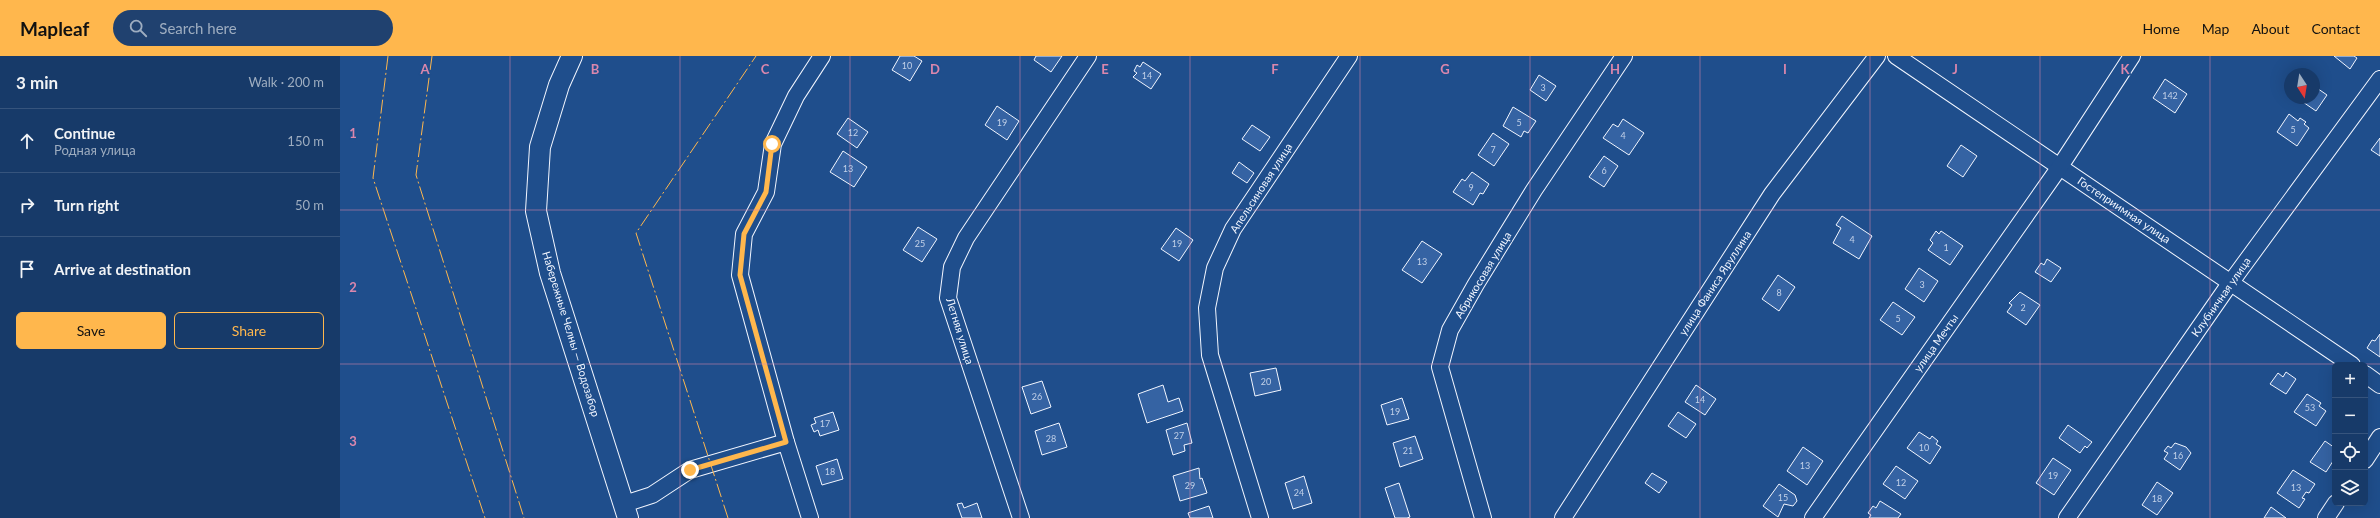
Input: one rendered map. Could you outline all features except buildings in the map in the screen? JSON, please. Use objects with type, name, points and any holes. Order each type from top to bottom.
[{"type":"main road","name":"Набережные Челны — Водозабор","points":[[572,56],[559,85],[540,146],[536,211],[550,273],[626,511]]},
{"type":"street","points":[[810,518],[786,442],[740,275],[744,234],[766,192],[772,144],[796,96],[822,56]]},
{"type":"street","name":"Летняя улица","points":[[1021,518],[948,298],[952,267],[966,238],[1088,56]]},
{"type":"street","name":"Апельсиновая улица","points":[[1260,518],[1210,355],[1207,308],[1215,268],[1232,229],[1350,56]]},
{"type":"street","name":"Абрикосовая улица","points":[[1483,518],[1440,367],[1450,330],[1476,284],[1534,190],[1624,56]]},
{"type":"street","name":"улица Фаниса Яруллина","points":[[1563,518],[1772,194],[1877,56]]},
{"type":"street","name":"Гостеприимная улица","points":[[1896,56],[2059,168],[2231,282],[2348,362]]},
{"type":"street","name":"улица Мечты","points":[[1813,518],[2059,168],[2132,56]]},
{"type":"street","name":"Клубничная улица","points":[[2067,518],[2231,282],[2380,79]]},
{"type":"street","points":[[2368,376],[2380,384]]},
{"type":"street","points":[[2368,455],[2380,437]]},
{"type":"street","points":[[626,511],[690,470],[786,442]]},
{"type":"street","points":[[2326,518],[2334,506]]},
{"type":"power","points":[[388,56],[373,178],[485,518]]},
{"type":"power","points":[[432,56],[416,175],[524,518]]},
{"type":"power","points":[[728,518],[636,233],[756,56]]},
{"type":"route","points":[[690,470],[786,442],[747,308],[740,275],[744,234],[766,192],[772,144]]}]
